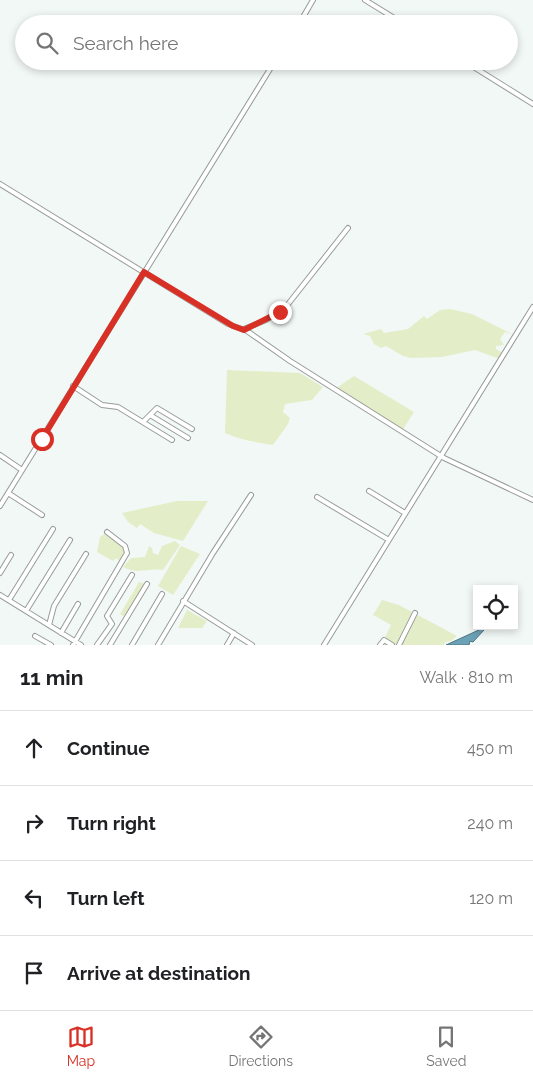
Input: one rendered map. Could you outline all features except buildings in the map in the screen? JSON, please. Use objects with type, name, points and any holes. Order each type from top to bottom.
[{"type":"street","points":[[305,15],[314,0]]},
{"type":"street","points":[[366,0],[390,15]]},
{"type":"street","points":[[0,506],[270,70]]},
{"type":"street","points":[[478,70],[533,104]]},
{"type":"street","points":[[0,184],[228,324],[244,330],[440,456],[533,500]]},
{"type":"street","points":[[244,330],[266,320],[285,308],[348,228]]},
{"type":"street","points":[[324,645],[533,309]]},
{"type":"street","points":[[73,386],[102,404],[118,407],[172,440]]},
{"type":"street","points":[[143,422],[157,408],[192,429]]},
{"type":"street","points":[[150,415],[188,438]]},
{"type":"street","points":[[0,455],[22,470]]},
{"type":"street","points":[[369,490],[405,513]]},
{"type":"street","points":[[8,493],[42,515]]},
{"type":"street","points":[[158,645],[183,601],[251,495]]},
{"type":"street","points":[[317,497],[389,540]]},
{"type":"street","points":[[9,600],[53,529]]},
{"type":"street","points":[[74,643],[128,553],[125,546],[106,532]]},
{"type":"street","points":[[26,611],[70,540]]},
{"type":"street","points":[[49,625],[53,608],[86,554]]},
{"type":"street","points":[[0,573],[11,555]]},
{"type":"street","points":[[98,645],[112,624],[107,616],[132,575]]},
{"type":"street","points":[[110,645],[147,584]]},
{"type":"street","points":[[132,645],[162,594]]},
{"type":"street","points":[[0,595],[74,643],[81,645]]},
{"type":"street","points":[[183,601],[252,645]]},
{"type":"street","points":[[61,633],[78,604]]},
{"type":"street","points":[[399,645],[415,614]]},
{"type":"street","points":[[227,645],[234,634]]},
{"type":"street","points":[[35,636],[51,645]]},
{"type":"street","points":[[380,645],[384,640],[392,645]]},
{"type":"green space","points":[[450,309],[472,314],[514,335],[505,332],[500,339],[504,345],[496,346],[496,349],[501,352],[501,356],[497,358],[475,350],[442,357],[411,358],[403,356],[386,346],[381,348],[374,344],[370,336],[363,334],[381,329],[384,333],[408,329],[424,316],[427,319],[440,310]]},
{"type":"green space","points":[[227,370],[300,373],[323,387],[312,400],[285,404],[283,412],[290,418],[288,424],[273,445],[260,443],[225,433]]},
{"type":"green space","points":[[354,376],[414,412],[402,431],[335,389]]},
{"type":"green space","points":[[177,501],[208,501],[183,541],[154,533],[140,524],[137,528],[128,522],[122,513]]},
{"type":"green space","points":[[106,533],[123,546],[127,553],[121,562],[116,558],[113,561],[97,552],[100,537]]},
{"type":"green space","points":[[175,541],[180,545],[163,570],[133,571],[123,567],[131,558],[145,557],[149,546],[152,548],[153,553],[158,555],[162,546]]},
{"type":"green space","points":[[181,546],[200,554],[173,595],[158,586]]},
{"type":"green space","points":[[139,582],[146,584],[125,617],[120,614]]},
{"type":"green space","points":[[382,600],[399,605],[457,636],[451,641],[445,642],[444,645],[381,645],[391,625],[373,615]]},
{"type":"green space","points":[[187,610],[207,621],[202,628],[178,628]]},
{"type":"water","points":[[479,630],[484,630],[473,642],[470,641],[469,645],[446,645]]},
{"type":"route","points":[[42,439],[144,272],[228,324],[244,330],[280,312]]}]
